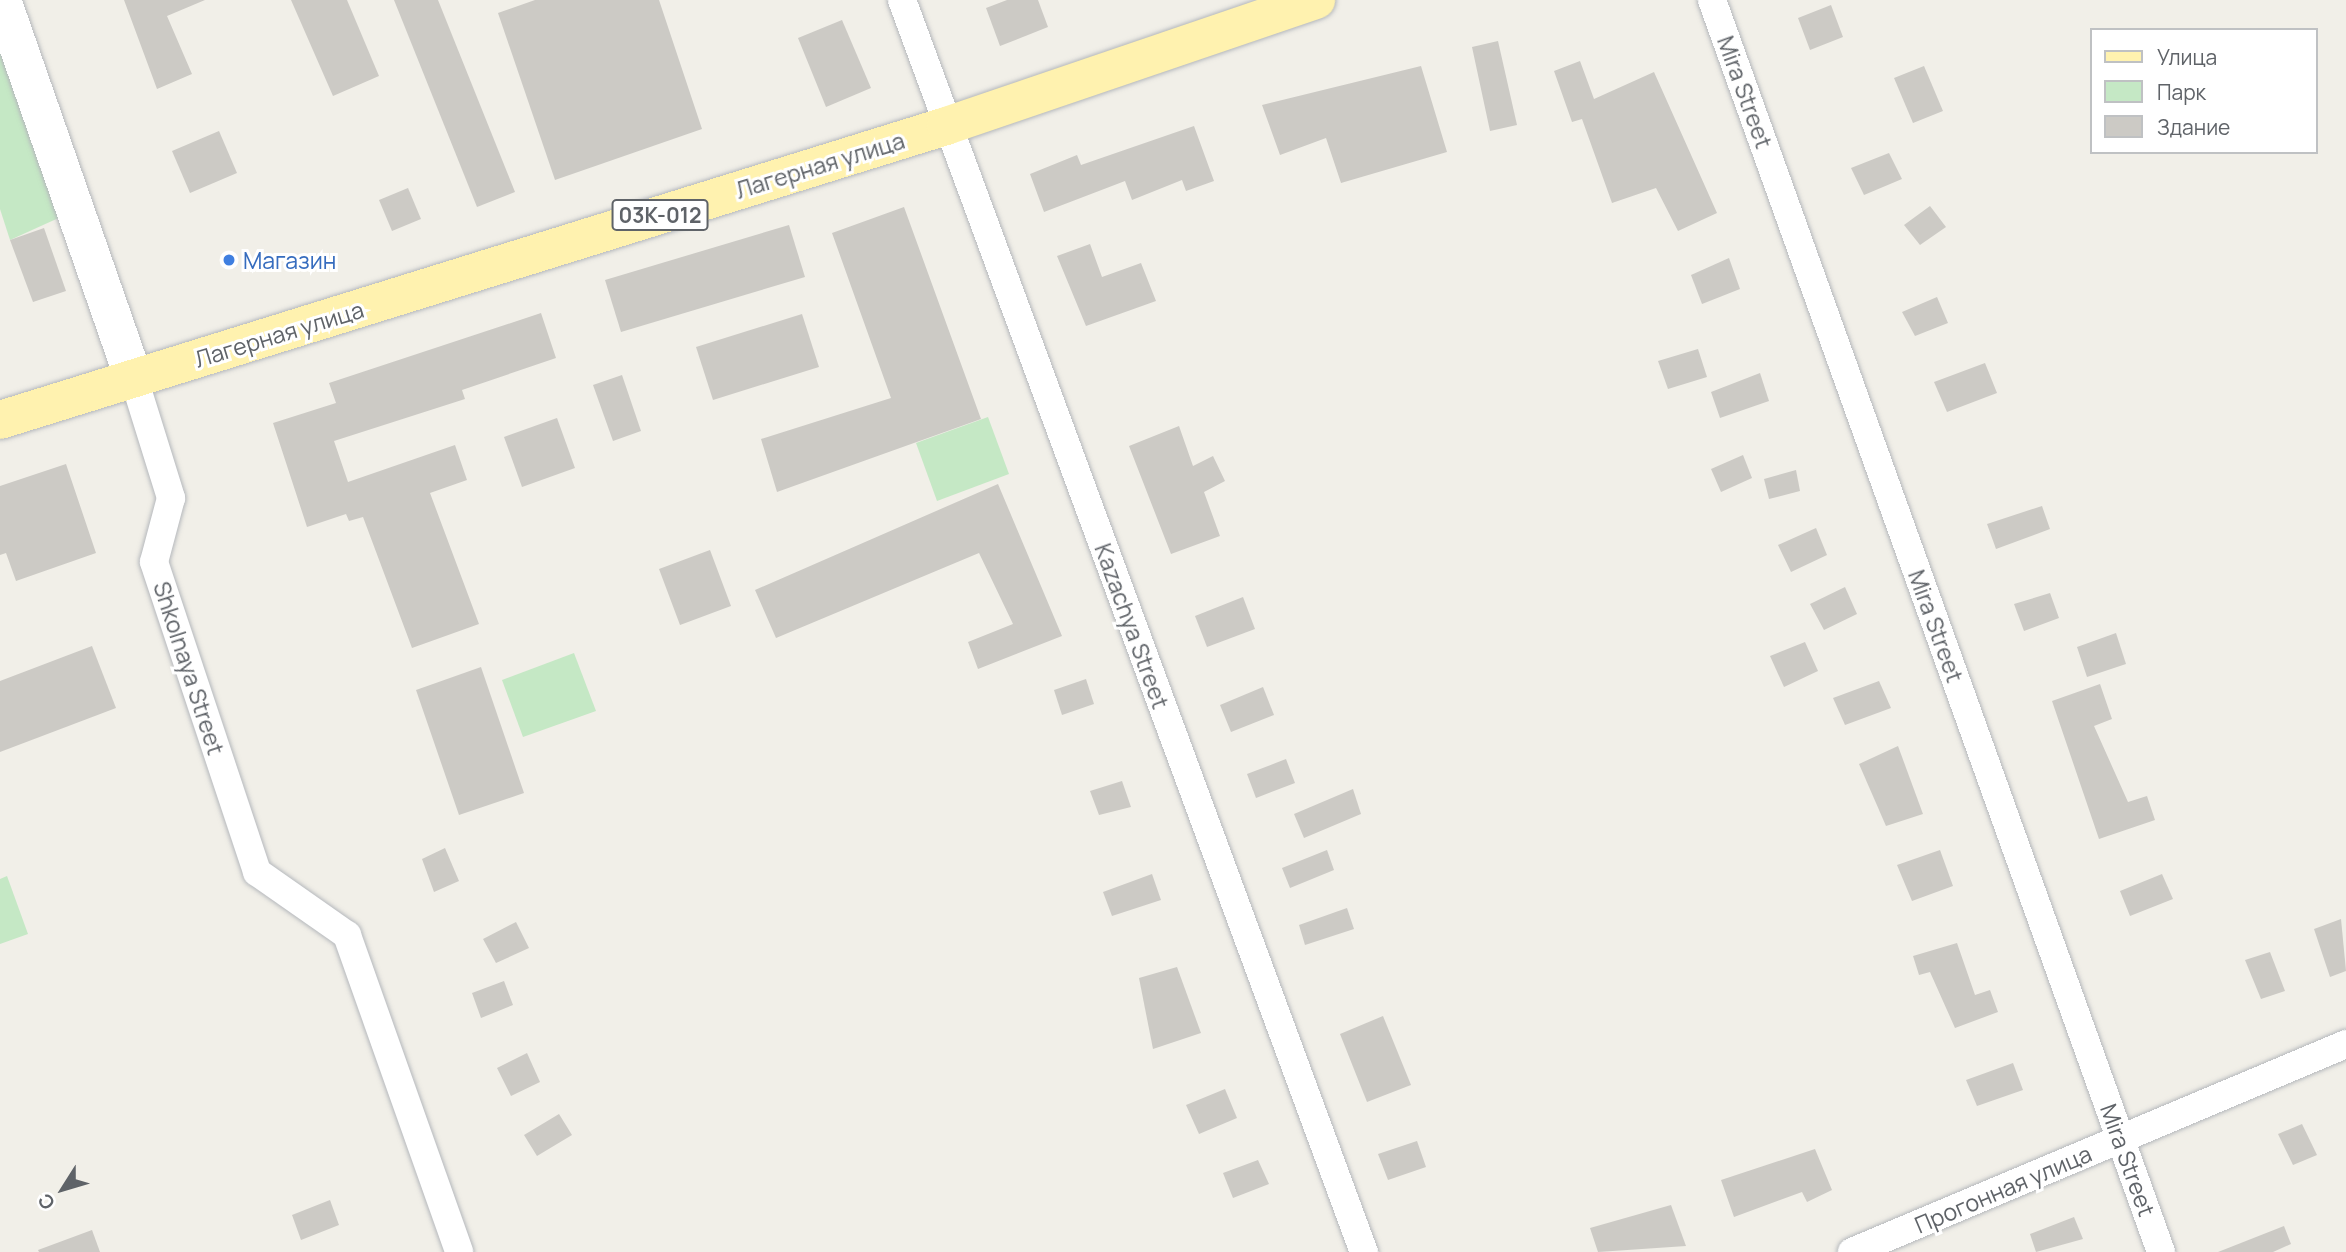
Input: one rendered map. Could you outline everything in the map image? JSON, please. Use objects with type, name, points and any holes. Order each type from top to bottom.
[{"type":"main road","name":"Лагерная улица","points":[[0,420],[946,126],[1316,0]]},
{"type":"street","name":"Shkolnaya Street","points":[[2,0],[134,379],[171,498],[154,562],[257,872],[347,935],[459,1252]]},
{"type":"street","name":"Kazachya Street","points":[[902,0],[946,126],[1364,1252]]},
{"type":"street","name":"Mira Street","points":[[1712,0],[2161,1252]]},
{"type":"street","name":"Прогонная улица","points":[[1852,1252],[2346,1044]]},
{"type":"green space","points":[[0,37],[63,216],[10,240],[0,209]]},
{"type":"green space","points":[[988,417],[1009,474],[937,501],[916,443]]},
{"type":"green space","points":[[574,653],[596,711],[523,737],[502,680]]},
{"type":"green space","points":[[7,876],[28,934],[0,944],[0,879]]},
{"type":"building","points":[[124,0],[205,0],[167,16],[192,74],[157,89]]},
{"type":"building","points":[[291,0],[347,0],[379,76],[333,96]]},
{"type":"building","points":[[394,0],[438,0],[515,192],[477,207]]},
{"type":"building","points":[[535,0],[659,0],[702,129],[555,180],[498,13]]},
{"type":"building","points":[[1007,0],[1038,0],[1048,27],[1000,46],[986,8]]},
{"type":"building","points":[[1831,5],[1843,37],[1810,50],[1798,18]]},
{"type":"building","points":[[842,20],[871,88],[826,107],[798,38]]},
{"type":"building","points":[[1498,41],[1517,125],[1490,131],[1472,47]]},
{"type":"building","points":[[1580,61],[1594,99],[1654,72],[1717,213],[1678,231],[1656,188],[1612,203],[1582,119],[1572,122],[1554,71]]},
{"type":"building","points":[[1421,66],[1447,152],[1341,183],[1326,138],[1280,155],[1262,105]]},
{"type":"building","points":[[1924,66],[1943,111],[1913,123],[1894,78]]},
{"type":"building","points":[[1194,126],[1214,181],[1186,191],[1182,180],[1132,200],[1125,181],[1044,212],[1030,174],[1077,155],[1081,165]]},
{"type":"building","points":[[219,131],[237,173],[190,193],[172,151]]},
{"type":"building","points":[[1889,153],[1902,179],[1864,195],[1851,168]]},
{"type":"building","points":[[408,188],[421,219],[392,231],[379,200]]},
{"type":"building","points":[[1930,206],[1946,227],[1920,245],[1904,225]]},
{"type":"building","points":[[904,207],[981,419],[777,492],[761,439],[891,398],[832,233]]},
{"type":"building","points":[[789,225],[805,277],[621,332],[605,280]]},
{"type":"building","points":[[44,228],[66,291],[33,302],[10,240]]},
{"type":"building","points":[[1090,244],[1102,277],[1141,263],[1156,301],[1086,326],[1057,256]]},
{"type":"building","points":[[1729,258],[1740,289],[1702,304],[1691,275]]},
{"type":"building","points":[[1937,297],[1948,323],[1915,336],[1902,312]]},
{"type":"building","points":[[541,313],[556,358],[462,390],[465,399],[334,441],[348,482],[455,445],[467,480],[430,493],[479,624],[412,648],[363,517],[349,521],[346,514],[307,527],[273,423],[336,403],[329,383]]},
{"type":"building","points":[[802,314],[819,367],[713,400],[696,347]]},
{"type":"building","points":[[1698,349],[1707,377],[1668,389],[1658,361]]},
{"type":"building","points":[[1985,363],[1997,393],[1947,412],[1934,382]]},
{"type":"building","points":[[1760,373],[1769,401],[1720,418],[1711,392]]},
{"type":"building","points":[[622,375],[641,431],[613,441],[593,385]]},
{"type":"building","points":[[557,418],[575,468],[522,487],[504,437]]},
{"type":"building","points":[[1179,426],[1193,466],[1213,456],[1225,481],[1204,492],[1220,536],[1171,554],[1129,446]]},
{"type":"building","points":[[1743,455],[1752,478],[1721,492],[1711,469]]},
{"type":"building","points":[[66,464],[96,553],[16,581],[6,553],[0,555],[0,486]]},
{"type":"building","points":[[1796,470],[1800,491],[1769,499],[1764,479]]},
{"type":"building","points":[[998,484],[1062,636],[978,669],[968,642],[1013,624],[979,553],[776,638],[755,590]]},
{"type":"building","points":[[2042,506],[2050,529],[1996,549],[1987,524]]},
{"type":"building","points":[[1816,528],[1827,555],[1791,572],[1778,545]]},
{"type":"building","points":[[710,550],[731,606],[680,625],[659,569]]},
{"type":"building","points":[[1845,587],[1857,614],[1824,630],[1810,604]]},
{"type":"building","points":[[2050,593],[2059,618],[2024,631],[2014,604]]},
{"type":"building","points":[[1243,597],[1255,629],[1207,647],[1195,616]]},
{"type":"building","points":[[2116,633],[2126,664],[2087,677],[2077,647]]},
{"type":"building","points":[[1805,642],[1818,671],[1784,687],[1770,656]]},
{"type":"building","points":[[92,646],[116,708],[0,752],[0,681]]},
{"type":"building","points":[[481,667],[524,793],[459,815],[416,690]]},
{"type":"building","points":[[1086,679],[1094,704],[1062,715],[1054,690]]},
{"type":"building","points":[[1879,681],[1891,708],[1845,725],[1833,698]]},
{"type":"building","points":[[2100,684],[2112,719],[2094,726],[2128,802],[2147,796],[2155,820],[2099,839],[2052,701]]},
{"type":"building","points":[[1263,687],[1274,715],[1231,732],[1220,705]]},
{"type":"building","points":[[1898,746],[1923,814],[1886,826],[1859,764]]},
{"type":"building","points":[[1286,759],[1295,783],[1256,798],[1247,774]]},
{"type":"building","points":[[1122,781],[1131,807],[1099,815],[1090,791]]},
{"type":"building","points":[[1353,789],[1361,814],[1304,838],[1294,814]]},
{"type":"building","points":[[445,848],[459,881],[434,892],[422,859]]},
{"type":"building","points":[[1327,850],[1334,870],[1290,888],[1282,868]]},
{"type":"building","points":[[1940,850],[1953,886],[1912,901],[1897,865]]},
{"type":"building","points":[[1152,874],[1161,900],[1112,916],[1103,892]]},
{"type":"building","points":[[2162,874],[2173,899],[2130,916],[2120,891]]},
{"type":"building","points":[[1347,908],[1354,929],[1305,945],[1299,925]]},
{"type":"building","points":[[2341,919],[2346,971],[2330,977],[2314,929]]},
{"type":"building","points":[[516,922],[529,948],[496,963],[483,939]]},
{"type":"building","points":[[1957,943],[1975,995],[1990,990],[1998,1012],[1955,1028],[1930,972],[1919,975],[1913,956]]},
{"type":"building","points":[[2270,952],[2285,991],[2261,999],[2245,960]]},
{"type":"building","points":[[1177,967],[1201,1033],[1153,1049],[1139,978]]},
{"type":"building","points":[[504,981],[513,1005],[481,1018],[472,993]]},
{"type":"building","points":[[1383,1016],[1411,1085],[1367,1102],[1340,1034]]},
{"type":"building","points":[[527,1053],[540,1082],[511,1096],[497,1068]]},
{"type":"building","points":[[2013,1063],[2023,1090],[1977,1106],[1966,1080]]},
{"type":"building","points":[[1225,1089],[1237,1118],[1199,1134],[1186,1105]]},
{"type":"building","points":[[559,1114],[572,1135],[537,1156],[524,1135]]},
{"type":"building","points":[[2302,1124],[2317,1155],[2293,1165],[2278,1134]]},
{"type":"building","points":[[1417,1141],[1426,1167],[1388,1180],[1378,1154]]},
{"type":"building","points":[[1815,1149],[1832,1190],[1807,1202],[1802,1192],[1734,1217],[1721,1180]]},
{"type":"building","points":[[1258,1160],[1269,1184],[1233,1198],[1223,1173]]},
{"type":"building","points":[[330,1200],[339,1225],[301,1240],[292,1215]]},
{"type":"building","points":[[1671,1205],[1686,1246],[1598,1252],[1590,1228]]},
{"type":"building","points":[[2074,1217],[2083,1239],[2036,1252],[2030,1234]]},
{"type":"building","points":[[2284,1226],[2291,1244],[2273,1252],[2218,1252]]},
{"type":"building","points":[[92,1230],[100,1252],[38,1250]]},
{"type":"place","name":"Магазин","points":[[229,260]]}]
